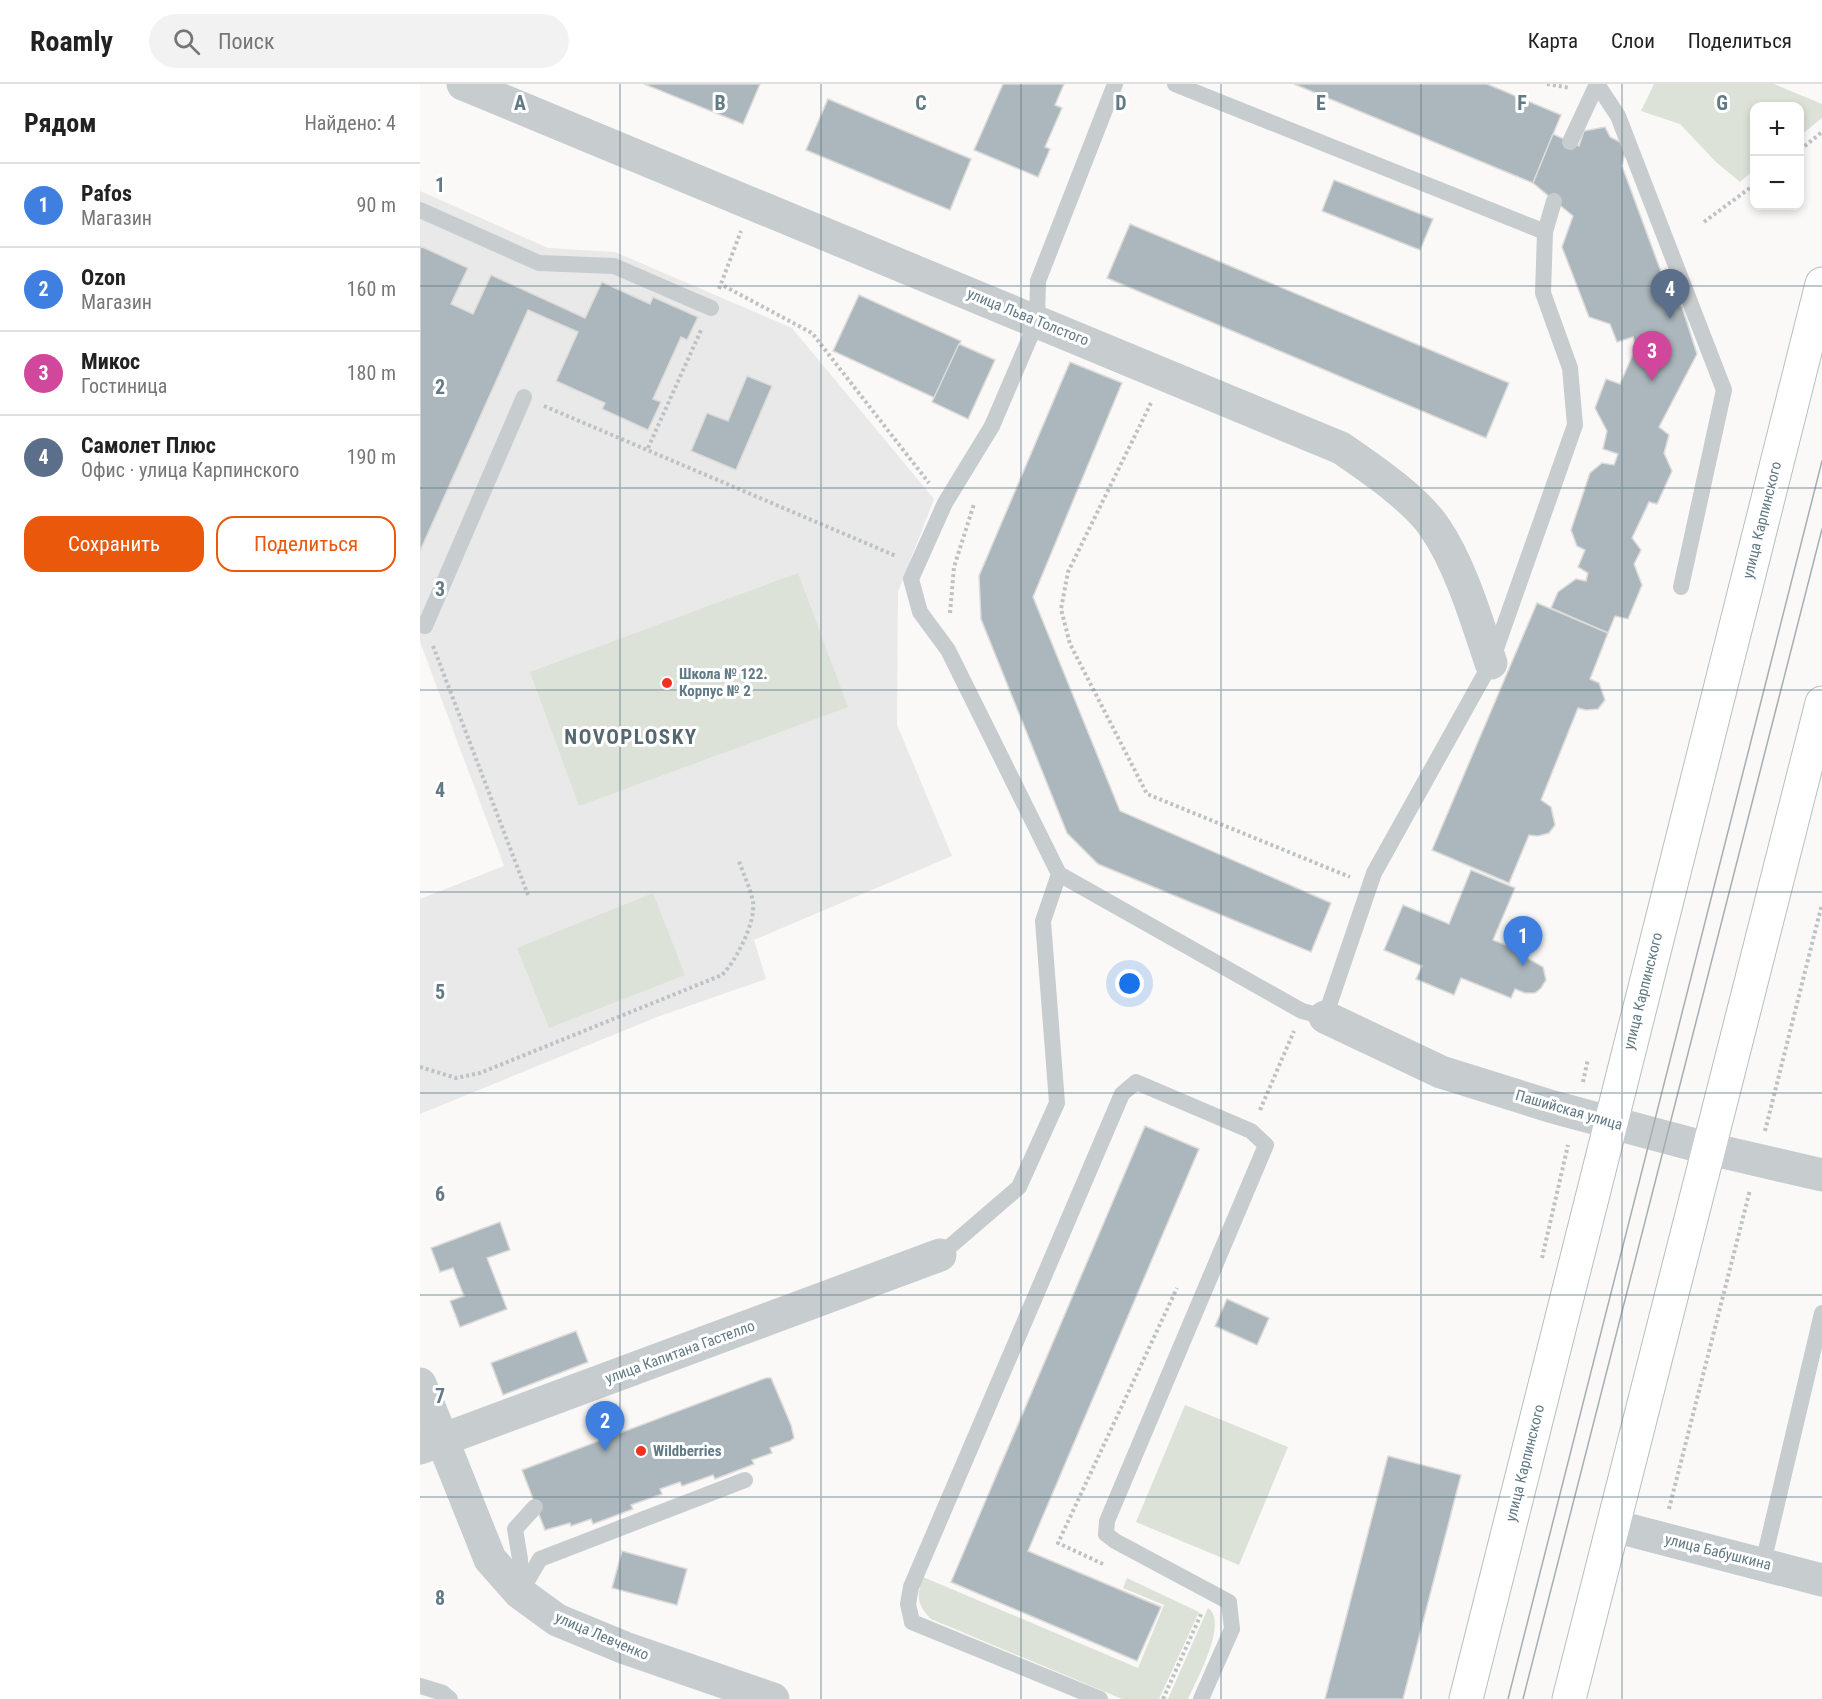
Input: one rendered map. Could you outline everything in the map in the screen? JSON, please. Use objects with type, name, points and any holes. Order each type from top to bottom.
[{"type":"main road","name":"улица Карпинского","points":[[1466,1699],[1822,284]]},
{"type":"main road","points":[[1569,1699],[1822,703]]},
{"type":"street","name":"улица Льва Толстого","points":[[463,84],[1341,447],[1392,484],[1435,527],[1468,594],[1491,663]]},
{"type":"street","name":"Пашийская улица","points":[[1325,1017],[1441,1071],[1554,1107],[1710,1149],[1822,1175]]},
{"type":"street","name":"улица Капитана Гастелло","points":[[431,1444],[939,1255]]},
{"type":"street","name":"улица Левченко","points":[[420,1384],[431,1444],[490,1559],[520,1593],[557,1620],[625,1648],[762,1697]]},
{"type":"street","name":"улица Бабушкина","points":[[1614,1526],[1822,1580]]},
{"type":"lane","points":[[1115,84],[1038,280],[1037,321],[992,426],[945,503],[911,579],[920,612],[948,650],[1059,874],[1302,1011],[1325,1017],[1368,885],[1491,663],[1575,425],[1570,368],[1543,294],[1545,232],[1554,201]]},
{"type":"lane","points":[[1175,84],[1545,232]]},
{"type":"lane","points":[[1570,142],[1597,84]]},
{"type":"lane","points":[[1597,84],[1618,116],[1724,390],[1681,587]]},
{"type":"lane","points":[[420,210],[539,262],[614,266],[711,308]]},
{"type":"lane","points":[[423,625],[524,397]]},
{"type":"lane","points":[[939,1255],[1019,1186],[1057,1103],[1043,921],[1059,874]]},
{"type":"lane","points":[[1100,1699],[912,1622],[908,1604],[911,1587],[1122,1094],[1136,1082],[1251,1131],[1266,1145],[1107,1521],[1106,1534],[1115,1541],[1229,1602],[1232,1629],[1201,1699]]},
{"type":"lane","points":[[1763,1563],[1822,1313]]},
{"type":"lane","points":[[520,1593],[540,1559],[745,1480]]},
{"type":"lane","points":[[520,1593],[520,1559],[515,1529],[535,1507]]},
{"type":"lane","points":[[420,1686],[443,1693],[450,1699]]},
{"type":"path","points":[[1804,147],[1822,132]]},
{"type":"path","points":[[1704,222],[1750,189]]},
{"type":"path","points":[[648,448],[721,285],[738,240]]},
{"type":"path","points":[[721,285],[812,333],[945,503]]},
{"type":"path","points":[[1165,373],[1068,573],[1060,609],[1070,644],[1147,794],[1368,885]]},
{"type":"path","points":[[524,397],[648,448],[896,556],[911,579]]},
{"type":"path","points":[[948,650],[954,567],[976,499]]},
{"type":"path","points":[[423,625],[528,895]]},
{"type":"path","points":[[420,1067],[456,1078],[480,1073],[722,975],[734,963],[753,914],[753,901],[739,861]]},
{"type":"path","points":[[1663,1538],[1822,904]]},
{"type":"path","points":[[1581,1089],[1588,1059]]},
{"type":"shaded area","points":[[1654,84],[1774,84],[1822,104],[1822,118],[1804,133],[1804,102],[1750,102],[1750,173],[1740,182],[1716,162],[1680,124],[1641,111]]},
{"type":"shaded area","name":"Школа № 122. Корпус № 2","points":[[420,191],[548,248],[615,252],[792,328],[934,499],[898,592],[897,725],[952,856],[754,940],[766,979],[657,1017],[420,1114],[420,899],[504,866],[420,642]]},
{"type":"shaded area","points":[[798,573],[848,707],[579,806],[530,672]]},
{"type":"shaded area","points":[[653,893],[685,975],[549,1028],[517,948]]},
{"type":"shaded area","points":[[1185,1405],[1288,1447],[1239,1565],[1136,1522]]},
{"type":"shaded area","points":[[923,1577],[1138,1668],[1164,1605],[1123,1588],[1127,1578],[1199,1612],[1159,1699],[1122,1699],[931,1619],[919,1600]]},
{"type":"shaded area","points":[[1208,1608],[1213,1615],[1215,1626],[1203,1666],[1188,1699],[1168,1699]]},
{"type":"building","points":[[644,84],[760,84],[743,124]]},
{"type":"building","points":[[1003,84],[1064,84],[1055,105],[1062,108],[1045,147],[1050,149],[1038,177],[974,150]]},
{"type":"building","points":[[1294,84],[1487,84],[1561,115],[1533,183]]},
{"type":"building","points":[[828,99],[971,159],[950,210],[806,150]]},
{"type":"building","points":[[1605,127],[1610,137],[1620,142],[1625,152],[1622,166],[1670,296],[1682,307],[1697,354],[1659,427],[1669,435],[1664,453],[1672,471],[1657,504],[1649,502],[1632,538],[1641,550],[1634,564],[1642,585],[1628,619],[1615,616],[1608,633],[1551,608],[1558,592],[1576,579],[1586,581],[1588,573],[1578,567],[1585,550],[1577,546],[1571,530],[1590,473],[1602,463],[1614,465],[1618,454],[1603,449],[1607,431],[1595,408],[1606,379],[1620,384],[1636,347],[1633,337],[1617,342],[1610,324],[1589,317],[1562,247],[1573,216],[1533,183],[1553,134],[1579,146],[1584,131]]},
{"type":"building","points":[[1334,180],[1433,219],[1420,250],[1322,211]]},
{"type":"building","points":[[1130,224],[1509,383],[1486,438],[1107,278]]},
{"type":"building","points":[[420,246],[468,268],[451,304],[473,314],[491,275],[585,318],[602,282],[650,304],[653,297],[698,317],[687,340],[681,337],[653,399],[661,402],[648,430],[602,409],[605,403],[556,381],[578,332],[528,310],[420,551]]},
{"type":"building","points":[[859,295],[961,341],[935,398],[833,351]]},
{"type":"building","points":[[959,344],[995,360],[968,419],[932,402]]},
{"type":"building","points":[[1070,362],[1122,383],[1033,597],[1120,811],[1331,903],[1311,952],[1098,864],[1067,833],[981,619],[979,576]]},
{"type":"building","points":[[747,376],[772,386],[736,470],[691,451],[707,413],[728,421]]},
{"type":"building","points":[[1537,603],[1608,633],[1590,679],[1599,683],[1605,700],[1598,709],[1578,708],[1541,800],[1551,807],[1555,825],[1549,833],[1538,836],[1529,835],[1509,883],[1432,850]]},
{"type":"building","points":[[1471,870],[1515,888],[1493,940],[1529,954],[1527,958],[1543,967],[1546,980],[1535,993],[1525,993],[1515,989],[1511,998],[1461,978],[1454,995],[1416,979],[1422,966],[1384,950],[1403,905],[1449,924]]},
{"type":"building","points":[[1145,1126],[1199,1149],[1028,1551],[1161,1607],[1137,1661],[951,1582]]},
{"type":"building","points":[[500,1222],[510,1250],[487,1258],[507,1309],[460,1327],[450,1301],[464,1296],[453,1268],[440,1272],[431,1248]]},
{"type":"building","points":[[1227,1299],[1269,1318],[1257,1345],[1215,1326]]},
{"type":"building","points":[[576,1331],[588,1362],[503,1395],[491,1363]]},
{"type":"building","points":[[771,1378],[791,1425],[794,1438],[790,1441],[770,1448],[772,1453],[752,1460],[754,1464],[715,1479],[713,1475],[682,1486],[680,1482],[660,1489],[662,1494],[631,1505],[633,1509],[593,1524],[591,1519],[571,1526],[570,1523],[545,1530],[522,1470]]},
{"type":"building","points":[[1388,1456],[1461,1475],[1403,1699],[1325,1699]]},
{"type":"building","points":[[622,1551],[687,1569],[677,1605],[612,1588]]},
{"type":"tram line","points":[[1508,1699],[1822,461]]},
{"type":"tram line","points":[[1523,1699],[1822,529]]},
{"type":"place","name":"Самолет Плюс","points":[[1670,319]]},
{"type":"place","name":"Микос","points":[[1652,381]]},
{"type":"place","name":"Школа № 122. Корпус № 2","points":[[667,683]]},
{"type":"place","name":"Pafos","points":[[1523,966]]},
{"type":"place","name":"Ozon","points":[[605,1451]]},
{"type":"place","name":"Wildberries","points":[[641,1451]]},
{"type":"district","name":"NOVOPLOSKY","points":[[631,737]]}]
